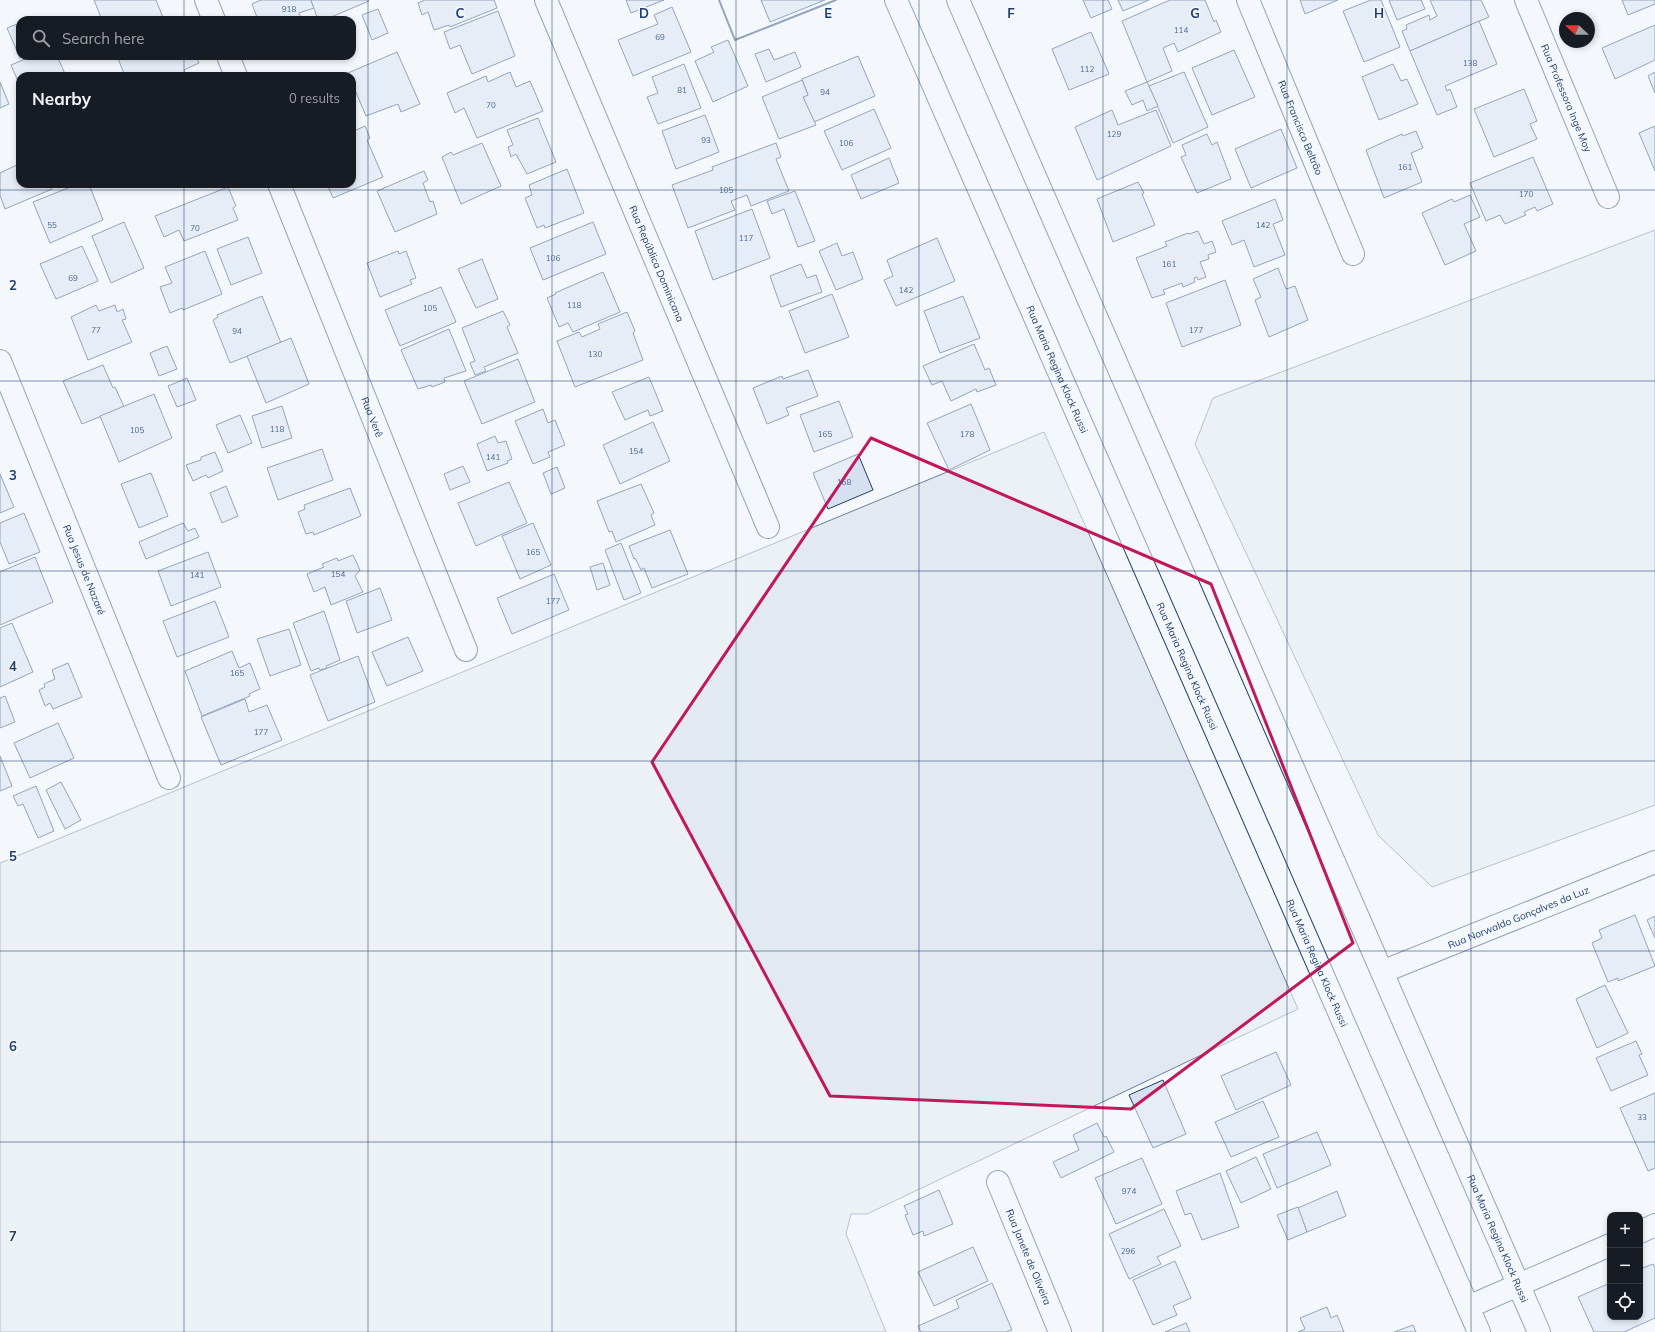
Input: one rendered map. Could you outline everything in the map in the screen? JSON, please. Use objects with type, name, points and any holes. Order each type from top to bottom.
[{"type":"street","points":[[206,0],[212,16]]},
{"type":"street","name":"Rua República Dominicana","points":[[546,0],[768,526]]},
{"type":"street","name":"Rua Maria Regina Klock Russi","points":[[896,0],[1479,1332]]},
{"type":"street","name":"Rua Maria Regina Klock Russi","points":[[958,0],[1539,1332]]},
{"type":"street","name":"Rua Francisco Beltrão","points":[[1248,0],[1353,254]]},
{"type":"street","name":"Rua Professora Inge Moy","points":[[1526,0],[1608,197]]},
{"type":"street","points":[[230,60],[234,72]]},
{"type":"street","name":"Rua Verê","points":[[281,188],[466,650]]},
{"type":"street","name":"Rua Jesus de Nazaré","points":[[0,361],[169,778]]},
{"type":"street","name":"Rua Norwaldo Gonçalves da Luz","points":[[1382,972],[1655,862]]},
{"type":"street","name":"Rua Janete de Oliveira","points":[[998,1182],[1060,1332]]},
{"type":"street","points":[[1643,1231],[1655,1225]]},
{"type":"street","points":[[1468,1307],[1607,1246]]},
{"type":"highlighted area","points":[[871,438],[1211,584],[1353,943],[1131,1109],[830,1096],[652,762]]},
{"type":"shaded area","points":[[1655,230],[1655,805],[1432,887],[1378,835],[1195,444],[1213,398]]},
{"type":"shaded area","points":[[1044,432],[1298,1009],[867,1214],[851,1214],[846,1234],[886,1332],[0,1332],[0,863]]},
{"type":"building","points":[[94,0],[156,0],[162,16],[100,16]]},
{"type":"building","points":[[261,0],[311,0],[314,8],[299,13],[300,16],[256,16],[252,4]]},
{"type":"building","points":[[311,0],[369,1],[333,16],[317,16]]},
{"type":"building","points":[[425,0],[494,0],[497,8],[450,27],[449,25],[434,30],[428,12],[422,15],[418,3]]},
{"type":"building","points":[[626,0],[664,0],[631,13]]},
{"type":"building","points":[[761,0],[825,0],[770,22]]},
{"type":"building","points":[[1083,0],[1108,0],[1112,9],[1091,18]]},
{"type":"building","points":[[1118,0],[1149,0],[1123,11]]},
{"type":"building","points":[[1170,0],[1205,0],[1214,22],[1216,20],[1221,32],[1178,52],[1174,43],[1163,48],[1172,71],[1147,82],[1122,21]]},
{"type":"building","points":[[1300,0],[1338,0],[1305,14]]},
{"type":"building","points":[[1371,0],[1381,0],[1400,47],[1364,62],[1343,11]]},
{"type":"building","points":[[1389,0],[1421,0],[1425,9],[1397,20]]},
{"type":"building","points":[[1430,0],[1481,0],[1489,17],[1410,51],[1402,31],[1407,29],[1406,25],[1429,15],[1430,20],[1437,16]]},
{"type":"building","points":[[1622,0],[1655,0],[1655,4],[1628,15]]},
{"type":"building","points":[[672,7],[691,52],[633,76],[618,40],[658,24],[654,15]]},
{"type":"building","points":[[378,9],[388,33],[372,40],[362,15]]},
{"type":"building","points":[[498,11],[515,56],[472,74],[460,45],[450,49],[444,32]]},
{"type":"building","points":[[1479,21],[1497,64],[1445,86],[1447,91],[1450,89],[1457,107],[1437,115],[1410,51]]},
{"type":"building","points":[[16,25],[16,49],[7,28]]},
{"type":"building","points":[[1655,25],[1655,60],[1615,79],[1602,48]]},
{"type":"building","points":[[1091,32],[1109,74],[1069,90],[1052,49]]},
{"type":"building","points":[[728,40],[748,86],[713,102],[695,61],[714,52],[711,47]]},
{"type":"building","points":[[769,49],[774,60],[795,52],[801,67],[766,82],[755,54]]},
{"type":"building","points":[[1234,50],[1255,97],[1212,115],[1192,68]]},
{"type":"building","points":[[397,52],[420,104],[401,112],[398,104],[366,116],[356,92],[356,72],[350,72]]},
{"type":"building","points":[[858,56],[875,96],[814,122],[803,97],[808,95],[802,79]]},
{"type":"building","points":[[23,60],[59,60],[64,72],[16,72],[16,77],[11,65]]},
{"type":"building","points":[[119,60],[198,60],[199,63],[184,70],[185,72],[123,72]]},
{"type":"building","points":[[684,64],[701,108],[658,124],[647,97],[658,93],[652,77]]},
{"type":"building","points":[[1393,64],[1401,81],[1407,79],[1418,104],[1379,120],[1362,77]]},
{"type":"building","points":[[510,72],[516,87],[530,81],[543,111],[477,138],[464,108],[455,113],[447,93],[486,76],[488,82]]},
{"type":"building","points":[[1184,72],[1208,127],[1173,143],[1149,86]]},
{"type":"building","points":[[1655,72],[1655,93],[1648,76]]},
{"type":"building","points":[[802,80],[808,95],[803,97],[816,125],[779,139],[762,97]]},
{"type":"building","points":[[0,82],[9,104],[0,108]]},
{"type":"building","points":[[1147,82],[1158,106],[1147,111],[1143,100],[1132,105],[1125,91]]},
{"type":"building","points":[[1524,89],[1537,121],[1530,124],[1537,139],[1494,157],[1474,109]]},
{"type":"building","points":[[874,109],[891,148],[842,170],[824,131]]},
{"type":"building","points":[[1112,110],[1118,125],[1156,110],[1171,146],[1097,180],[1075,127]]},
{"type":"building","points":[[705,115],[719,152],[676,169],[662,131]]},
{"type":"building","points":[[538,118],[556,162],[527,174],[516,154],[511,157],[508,147],[513,145],[507,130]]},
{"type":"building","points":[[365,126],[370,138],[367,140],[383,177],[333,198],[329,188],[356,188],[356,130]]},
{"type":"building","points":[[1655,126],[1655,171],[1639,133]]},
{"type":"building","points":[[1281,129],[1297,168],[1251,188],[1235,149]]},
{"type":"building","points":[[1416,131],[1423,148],[1411,153],[1422,182],[1384,198],[1366,150],[1402,134],[1403,136]]},
{"type":"building","points":[[1207,134],[1212,145],[1217,142],[1231,179],[1197,193],[1181,157],[1186,155],[1182,145]]},
{"type":"building","points":[[482,143],[501,186],[461,204],[442,157],[451,152],[453,155]]},
{"type":"building","points":[[776,143],[781,157],[776,159],[789,191],[751,206],[747,195],[731,201],[735,210],[688,228],[672,185],[713,170],[712,167]]},
{"type":"building","points":[[1533,157],[1553,204],[1537,211],[1535,207],[1524,212],[1526,215],[1505,224],[1500,215],[1486,221],[1470,183]]},
{"type":"building","points":[[889,158],[899,183],[861,199],[851,175]]},
{"type":"building","points":[[16,165],[16,188],[52,189],[5,209],[0,195],[0,173]]},
{"type":"building","points":[[567,169],[584,213],[545,228],[544,225],[537,228],[525,198],[532,195],[529,185]]},
{"type":"building","points":[[424,171],[428,180],[423,183],[430,202],[433,201],[437,214],[395,232],[377,191]]},
{"type":"building","points":[[1138,182],[1144,193],[1142,194],[1155,225],[1113,242],[1097,199]]},
{"type":"building","points":[[68,188],[91,188],[103,220],[50,243],[33,202]]},
{"type":"building","points":[[228,188],[236,206],[233,208],[238,220],[184,241],[179,230],[164,237],[155,216]]},
{"type":"building","points":[[795,191],[815,241],[798,247],[784,209],[772,214],[767,201]]},
{"type":"building","points":[[1470,195],[1480,217],[1464,224],[1476,251],[1445,265],[1422,213],[1452,199],[1454,202]]},
{"type":"building","points":[[1275,199],[1283,220],[1273,224],[1285,255],[1254,267],[1244,240],[1232,245],[1222,221]]},
{"type":"building","points":[[752,209],[770,258],[713,280],[695,231]]},
{"type":"building","points":[[124,222],[144,268],[111,283],[92,236]]},
{"type":"building","points":[[593,222],[606,254],[543,280],[530,248]]},
{"type":"building","points":[[1198,231],[1204,244],[1212,241],[1216,252],[1208,255],[1209,259],[1200,262],[1206,277],[1198,280],[1197,277],[1194,278],[1195,282],[1183,287],[1182,283],[1163,290],[1165,294],[1152,298],[1136,258],[1167,246],[1165,242],[1188,233]]},
{"type":"building","points":[[248,237],[262,273],[231,285],[217,249]]},
{"type":"building","points":[[937,238],[955,281],[896,306],[884,280],[893,276],[887,260]]},
{"type":"building","points":[[837,243],[842,256],[853,252],[863,279],[836,290],[819,251]]},
{"type":"building","points":[[82,246],[98,281],[56,299],[40,264]]},
{"type":"building","points":[[205,251],[222,294],[183,310],[182,308],[170,313],[160,287],[172,283],[165,267]]},
{"type":"building","points":[[398,251],[399,254],[406,251],[416,278],[410,280],[412,284],[380,297],[367,263]]},
{"type":"building","points":[[482,259],[498,299],[476,308],[458,269]]},
{"type":"building","points":[[801,264],[807,278],[816,275],[822,292],[781,307],[770,276]]},
{"type":"building","points":[[1278,268],[1286,289],[1295,286],[1308,320],[1269,337],[1255,300],[1261,297],[1253,279]]},
{"type":"building","points":[[603,272],[620,312],[573,332],[568,323],[559,327],[547,298]]},
{"type":"building","points":[[1225,280],[1241,325],[1182,347],[1166,303]]},
{"type":"building","points":[[441,287],[456,322],[400,346],[385,310]]},
{"type":"building","points":[[832,294],[849,337],[805,353],[789,311]]},
{"type":"building","points":[[262,296],[281,343],[230,363],[213,320],[218,317],[217,315]]},
{"type":"building","points":[[963,296],[980,338],[940,353],[924,311]]},
{"type":"building","points":[[96,305],[99,311],[115,305],[117,312],[123,309],[126,319],[122,320],[132,342],[88,360],[71,317]]},
{"type":"building","points":[[503,311],[510,325],[507,327],[518,353],[484,367],[486,371],[475,375],[470,363],[475,361],[462,328]]},
{"type":"building","points":[[627,312],[635,331],[633,333],[643,360],[575,387],[557,341],[579,332],[582,337],[600,329],[598,324]]},
{"type":"building","points":[[449,329],[466,371],[444,378],[445,382],[432,387],[431,385],[418,389],[401,350]]},
{"type":"building","points":[[291,338],[309,384],[266,403],[247,356]]},
{"type":"building","points":[[974,344],[985,370],[989,368],[996,385],[977,392],[976,389],[951,401],[942,381],[932,385],[923,366]]},
{"type":"building","points":[[167,346],[177,369],[159,376],[150,353]]},
{"type":"building","points":[[518,359],[535,402],[482,424],[464,381]]},
{"type":"building","points":[[103,365],[113,388],[115,387],[124,407],[82,424],[63,381]]},
{"type":"building","points":[[808,370],[818,396],[786,408],[789,415],[767,424],[753,388],[782,376],[783,379]]},
{"type":"building","points":[[649,377],[663,411],[650,416],[648,410],[625,420],[612,392]]},
{"type":"building","points":[[187,378],[196,400],[177,407],[168,386]]},
{"type":"building","points":[[154,394],[172,438],[119,462],[100,416]]},
{"type":"building","points":[[839,401],[853,437],[814,452],[800,415]]},
{"type":"building","points":[[971,404],[990,450],[949,470],[927,423]]},
{"type":"building","points":[[282,406],[292,438],[262,448],[252,416]]},
{"type":"building","points":[[543,409],[548,423],[555,420],[565,445],[548,452],[550,457],[533,464],[515,421]]},
{"type":"building","points":[[240,415],[252,443],[228,453],[216,425]]},
{"type":"building","points":[[653,422],[670,461],[620,484],[603,445]]},
{"type":"building","points":[[495,436],[498,443],[506,441],[512,459],[507,461],[508,463],[487,471],[477,444]]},
{"type":"building","points":[[322,449],[333,480],[278,500],[267,468]]},
{"type":"building","points":[[215,452],[223,471],[208,478],[206,475],[193,481],[186,465],[201,460],[201,457]]},
{"type":"building","points":[[858,454],[873,490],[828,509],[813,473]]},
{"type":"building","points":[[463,466],[470,482],[450,490],[444,474]]},
{"type":"building","points":[[557,467],[565,488],[551,494],[543,473]]},
{"type":"building","points":[[151,473],[168,516],[139,528],[121,484]]},
{"type":"building","points":[[0,474],[14,507],[0,513]]},
{"type":"building","points":[[509,482],[527,523],[476,546],[458,503]]},
{"type":"building","points":[[641,484],[654,513],[651,515],[655,525],[616,542],[612,531],[609,532],[597,501]]},
{"type":"building","points":[[226,486],[238,516],[222,523],[210,493]]},
{"type":"building","points":[[350,488],[361,516],[314,535],[313,532],[306,534],[298,512],[305,509],[304,505]]},
{"type":"building","points":[[24,513],[40,552],[9,564],[0,542],[0,523]]},
{"type":"building","points":[[183,523],[188,531],[195,528],[199,537],[146,559],[139,542]]},
{"type":"building","points":[[533,523],[551,565],[520,579],[502,536]]},
{"type":"building","points":[[670,530],[688,574],[652,588],[644,568],[641,570],[635,558],[634,559],[629,546]]},
{"type":"building","points":[[621,543],[641,593],[624,600],[605,550]]},
{"type":"building","points":[[208,552],[221,587],[171,606],[158,571]]},
{"type":"building","points":[[353,555],[360,570],[355,576],[363,592],[331,605],[325,587],[314,592],[307,574],[324,567],[322,564],[337,558],[338,561]]},
{"type":"building","points":[[35,557],[53,602],[0,625],[0,572]]},
{"type":"building","points":[[603,563],[610,585],[597,590],[590,567]]},
{"type":"building","points":[[554,574],[569,610],[512,634],[497,598]]},
{"type":"building","points":[[380,588],[392,620],[357,633],[346,601]]},
{"type":"building","points":[[215,601],[229,637],[177,657],[163,621]]},
{"type":"building","points":[[324,611],[340,660],[326,666],[327,668],[320,670],[319,668],[311,671],[293,623]]},
{"type":"building","points":[[12,623],[33,672],[0,687],[0,628]]},
{"type":"building","points":[[289,629],[301,665],[270,676],[257,639]]},
{"type":"building","points":[[408,637],[423,671],[387,686],[372,652]]},
{"type":"building","points":[[232,651],[239,668],[250,663],[260,689],[249,694],[250,696],[202,716],[185,671]]},
{"type":"building","points":[[358,656],[375,702],[328,721],[310,675]]},
{"type":"building","points":[[68,663],[82,697],[53,709],[50,703],[45,706],[39,690],[45,687],[44,684],[55,679],[52,670]]},
{"type":"building","points":[[5,696],[15,722],[0,728],[0,698]]},
{"type":"building","points":[[245,699],[249,712],[267,705],[282,740],[221,765],[201,717]]},
{"type":"building","points":[[58,723],[74,758],[30,778],[14,743]]},
{"type":"building","points":[[0,756],[12,786],[0,791]]},
{"type":"building","points":[[61,782],[81,820],[65,829],[46,790]]},
{"type":"building","points":[[36,786],[54,831],[38,838],[23,804],[18,806],[13,796]]},
{"type":"building","points":[[1635,915],[1655,966],[1618,981],[1618,978],[1608,982],[1592,943],[1602,938],[1599,930]]},
{"type":"building","points":[[1655,916],[1655,938],[1647,920]]},
{"type":"building","points":[[1605,985],[1628,1033],[1597,1048],[1576,999]]},
{"type":"building","points":[[1636,1041],[1642,1054],[1639,1055],[1648,1075],[1611,1091],[1596,1058]]},
{"type":"building","points":[[1276,1052],[1291,1085],[1236,1110],[1221,1076]]},
{"type":"building","points":[[1163,1080],[1186,1134],[1153,1148],[1129,1095]]},
{"type":"building","points":[[1655,1093],[1655,1168],[1648,1171],[1620,1108]]},
{"type":"building","points":[[1263,1101],[1279,1137],[1231,1157],[1215,1122]]},
{"type":"building","points":[[1097,1123],[1114,1152],[1061,1178],[1053,1162],[1079,1150],[1073,1135]]},
{"type":"building","points":[[1317,1132],[1331,1165],[1277,1188],[1263,1154]]},
{"type":"building","points":[[1256,1157],[1271,1189],[1241,1203],[1226,1171]]},
{"type":"building","points":[[1142,1158],[1162,1204],[1116,1224],[1095,1178]]},
{"type":"building","points":[[1220,1173],[1239,1227],[1202,1240],[1191,1213],[1185,1215],[1176,1191]]},
{"type":"building","points":[[939,1190],[953,1224],[924,1236],[923,1231],[913,1235],[905,1215],[908,1214],[904,1206]]},
{"type":"building","points":[[1337,1191],[1346,1216],[1307,1232],[1298,1208]]},
{"type":"building","points":[[1298,1207],[1307,1232],[1288,1240],[1277,1215]]},
{"type":"building","points":[[1164,1209],[1181,1246],[1157,1257],[1161,1264],[1129,1279],[1109,1234]]},
{"type":"building","points":[[973,1247],[988,1281],[934,1306],[918,1272]]},
{"type":"building","points":[[1175,1261],[1191,1298],[1173,1306],[1177,1315],[1153,1325],[1133,1280]]},
{"type":"building","points":[[1653,1264],[1655,1268],[1655,1318],[1624,1332],[1594,1332],[1578,1297],[1607,1284],[1607,1320],[1643,1320],[1643,1268]]},
{"type":"building","points":[[992,1283],[1012,1330],[1006,1332],[921,1332],[918,1326],[959,1308],[956,1300]]},
{"type":"building","points":[[1327,1307],[1331,1318],[1337,1315],[1344,1332],[1298,1332],[1305,1329],[1300,1318]]},
{"type":"building","points":[[1186,1323],[1190,1332],[1165,1332]]},
{"type":"building","points":[[1413,1325],[1416,1332],[1394,1332]]},
{"type":"wall","points":[[719,0],[735,40],[836,0]]}]
